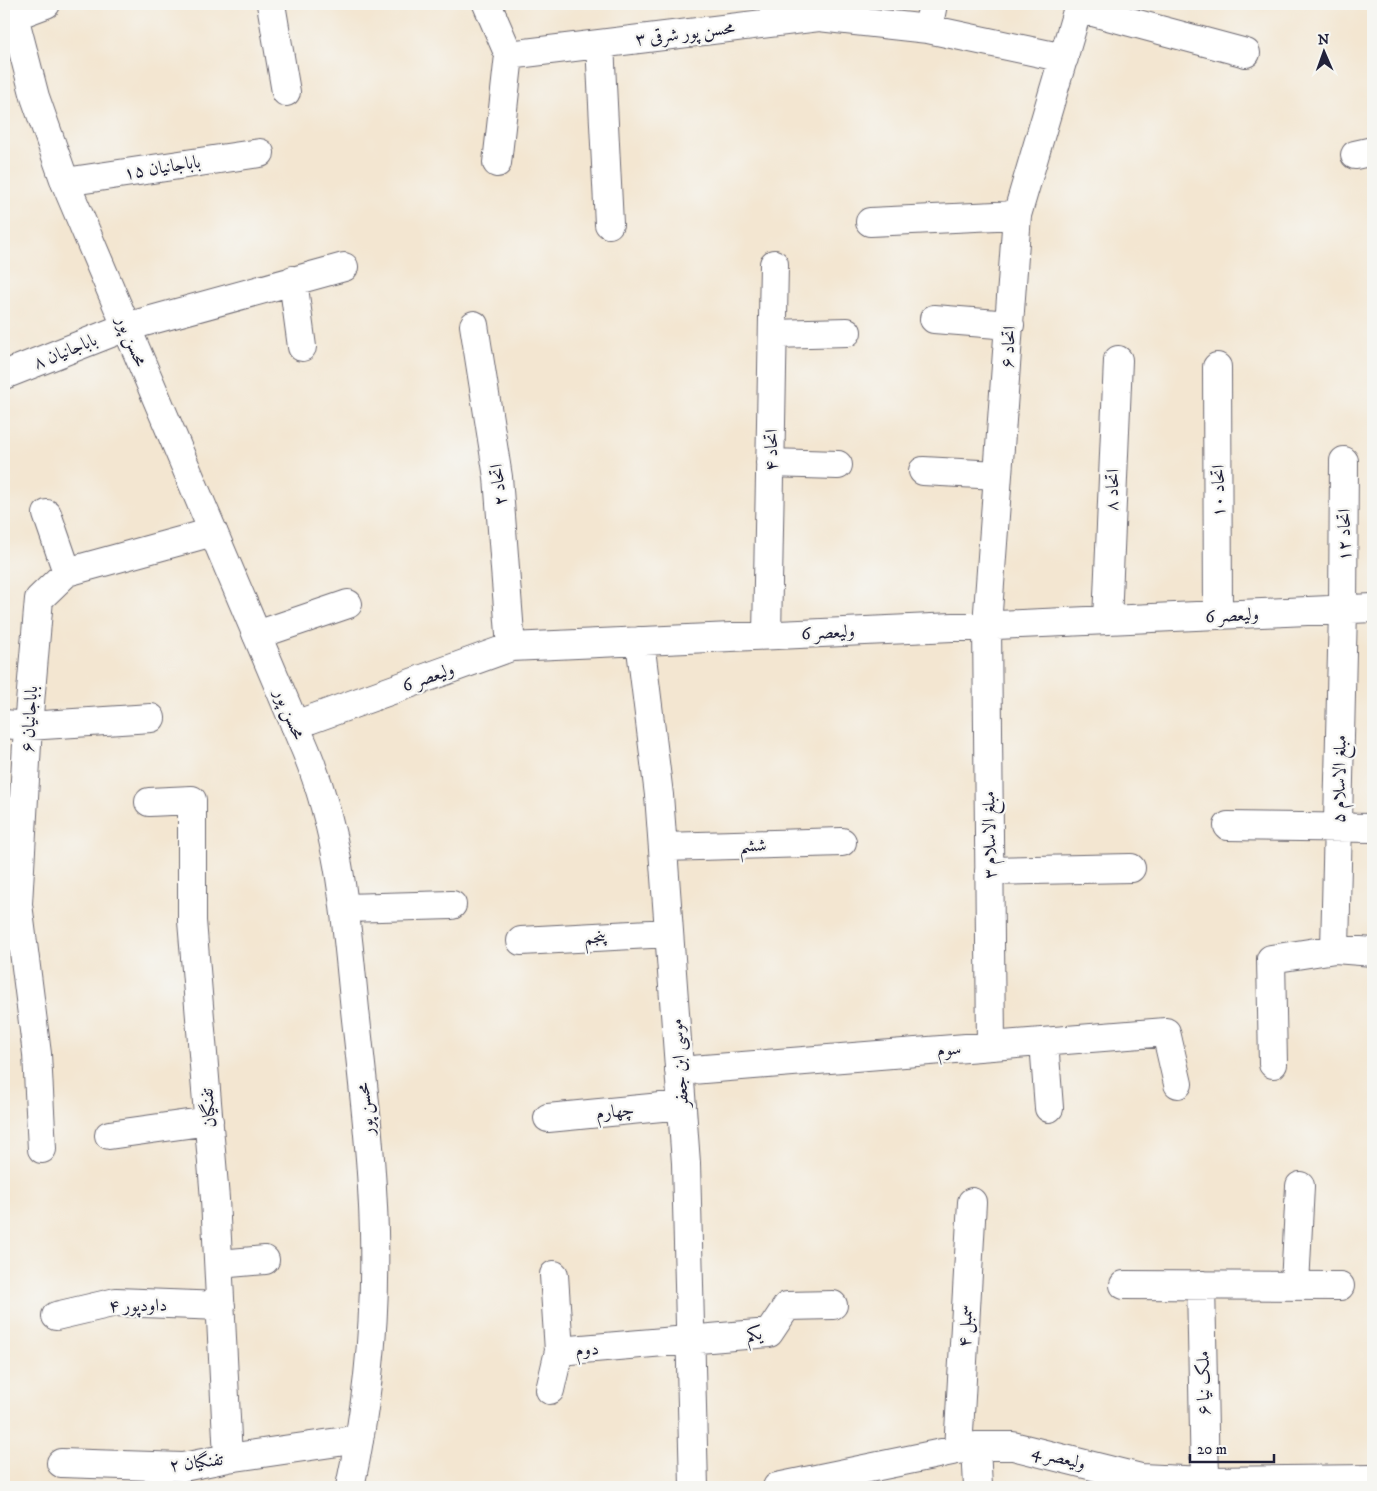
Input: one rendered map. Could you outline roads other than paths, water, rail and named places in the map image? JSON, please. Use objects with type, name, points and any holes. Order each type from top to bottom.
[{"type":"street","name":"محسن پور","points":[[46,4],[12,10],[30,82],[65,182],[295,725],[327,809],[345,908],[367,1122],[374,1234],[372,1319],[359,1439],[350,1487]]},
{"type":"street","points":[[271,4],[286,92]]},
{"type":"street","points":[[487,4],[509,55],[497,163]]},
{"type":"street","name":"اتحاد ۶","points":[[987,625],[1018,216],[1078,8],[1246,53]]},
{"type":"street","name":"محسن پور شرقی ۳","points":[[509,55],[818,17],[930,16],[1064,58]]},
{"type":"street","points":[[600,44],[608,224]]},
{"type":"street","name":"باباجانیان ۱۵","points":[[65,182],[260,153]]},
{"type":"street","points":[[870,222],[1018,216]]},
{"type":"street","name":"اتحاد ۴","points":[[767,635],[774,264]]},
{"type":"street","name":"باباجانیان ۸","points":[[4,375],[126,327],[344,267]]},
{"type":"street","points":[[293,280],[302,347]]},
{"type":"street","points":[[934,319],[1010,325]]},
{"type":"street","name":"اتحاد ۲","points":[[474,325],[498,477],[511,647]]},
{"type":"street","points":[[773,334],[847,332]]},
{"type":"street","name":"اتحاد ۸","points":[[1107,620],[1118,360]]},
{"type":"street","name":"اتحاد ۱۰","points":[[1217,366],[1218,615]]},
{"type":"street","name":"اتحاد ۱۲","points":[[1343,610],[1344,461]]},
{"type":"street","points":[[770,463],[838,465]]},
{"type":"street","points":[[923,471],[998,475]]},
{"type":"street","points":[[47,514],[67,572]]},
{"type":"street","name":"باباجانیان ۶","points":[[42,1149],[37,1054],[18,904],[16,725],[39,599],[67,572],[213,532]]},
{"type":"street","points":[[257,635],[348,604]]},
{"type":"street","name":"ولیعصر 6","points":[[295,725],[511,647],[1373,608]]},
{"type":"street","name":"مبلغ الاسلام ۵","points":[[1335,949],[1343,610]]},
{"type":"street","name":"مبلغ الاسلام ۳","points":[[987,625],[991,1046]]},
{"type":"street","name":"موسی ابن جعفر","points":[[640,641],[659,795],[686,1163],[692,1340],[694,1487]]},
{"type":"street","points":[[16,725],[151,718]]},
{"type":"street","name":"تفنگیان","points":[[149,802],[192,800],[192,921],[219,1264],[228,1458]]},
{"type":"street","points":[[1228,826],[1373,828]]},
{"type":"street","name":"ششم","points":[[663,847],[842,842]]},
{"type":"street","points":[[989,871],[1131,868]]},
{"type":"street","points":[[345,908],[452,905]]},
{"type":"street","name":"پنجم","points":[[521,941],[669,933]]},
{"type":"street","points":[[1273,1064],[1271,959],[1335,949],[1373,952]]},
{"type":"street","name":"سوم","points":[[679,1071],[1166,1032],[1178,1084]]},
{"type":"street","points":[[1044,1042],[1049,1108]]},
{"type":"street","name":"چهارم","points":[[548,1118],[682,1105]]},
{"type":"street","points":[[109,1135],[209,1121]]},
{"type":"street","points":[[1295,1285],[1300,1186]]},
{"type":"street","name":"سمبل ۴","points":[[972,1202],[967,1448],[978,1487]]},
{"type":"street","points":[[219,1264],[265,1260]]},
{"type":"street","name":"دوم","points":[[554,1275],[559,1351],[692,1340]]},
{"type":"street","points":[[1124,1285],[1340,1286]]},
{"type":"street","name":"ملک نیا ۶","points":[[1201,1285],[1205,1481]]},
{"type":"street","name":"داودپور ۴","points":[[56,1316],[116,1302],[221,1306]]},
{"type":"street","name":"یکم","points":[[692,1340],[770,1333],[787,1306],[833,1305]]},
{"type":"street","points":[[550,1390],[559,1351]]},
{"type":"street","name":"تفنگیان ۲","points":[[61,1463],[183,1467],[228,1458],[359,1439]]},
{"type":"street","name":"ولیعصر 4","points":[[777,1487],[878,1477],[967,1448],[1012,1446],[1142,1478],[1205,1481],[1373,1479]]}]
